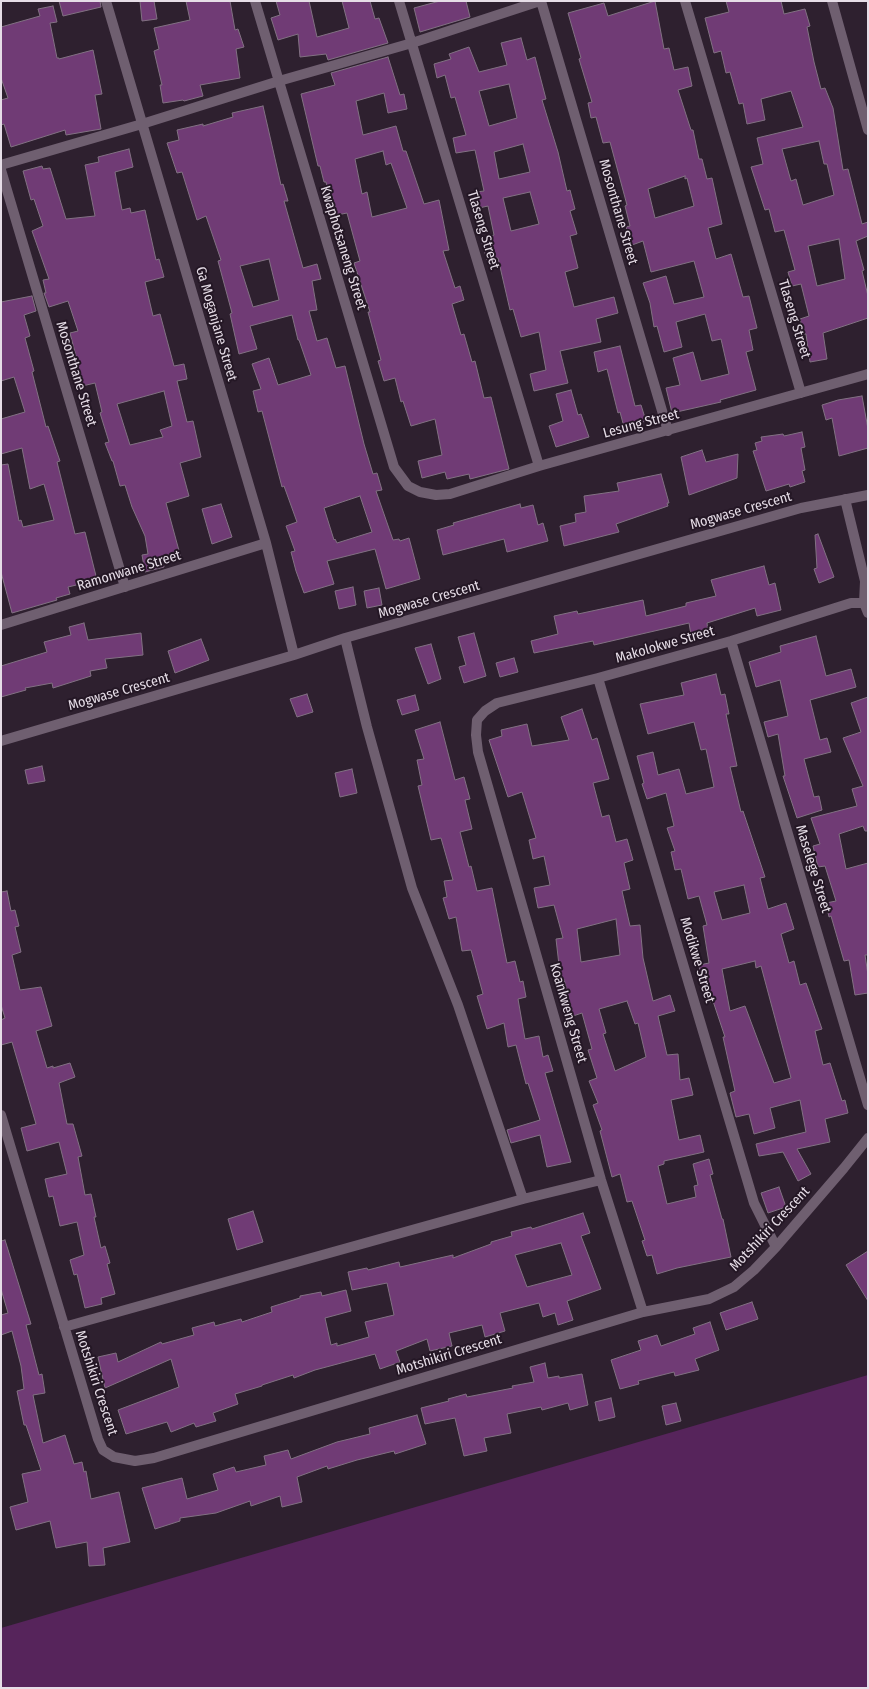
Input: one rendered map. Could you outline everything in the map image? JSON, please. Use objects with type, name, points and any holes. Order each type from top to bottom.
[{"type":"street","name":"Ga Moganjane Street","points":[[106,1],[266,543],[294,655]]},
{"type":"street","name":"Kwaphotsaneng Street","points":[[255,1],[394,468],[401,479],[408,486],[420,492]]},
{"type":"street","name":"Tlaseng Street","points":[[399,1],[539,466]]},
{"type":"street","points":[[1,165],[142,124],[279,81],[412,43],[541,1]]},
{"type":"street","name":"Mosonthane Street","points":[[541,1],[668,431]]},
{"type":"street","name":"Tlaseng Street","points":[[685,1],[801,393]]},
{"type":"street","points":[[832,1],[868,130]]},
{"type":"street","name":"Mosonthane Street","points":[[1,170],[125,587]]},
{"type":"street","name":"Lesung Street","points":[[420,492],[450,494],[539,466],[868,374]]},
{"type":"street","name":"Mogwase Crescent","points":[[1,740],[294,655],[345,638],[793,510],[868,495]]},
{"type":"street","points":[[845,499],[865,581],[864,603],[868,613]]},
{"type":"street","name":"Ramonwane Street","points":[[1,625],[266,543]]},
{"type":"street","name":"Makolokwe Street","points":[[477,720],[485,711],[497,703],[598,678],[730,641],[850,603],[864,603]]},
{"type":"street","points":[[345,638],[367,728],[412,888],[458,1005],[523,1199]]},
{"type":"street","name":"Maselege Street","points":[[730,641],[868,1105]]},
{"type":"street","name":"Modikwe Street","points":[[598,678],[754,1203],[776,1247]]},
{"type":"street","name":"Koankweng Street","points":[[477,720],[476,735],[478,752],[601,1180],[643,1312]]},
{"type":"street","name":"Motshikiri Crescent","points":[[1,1115],[98,1439],[103,1450],[114,1457],[135,1461],[154,1458],[643,1312],[708,1299],[734,1287],[776,1247],[868,1138]]},
{"type":"street","name":"Motshikiri Crescent","points":[[64,1327],[523,1199],[601,1180]]},
{"type":"shaded area","points":[[868,1375],[868,1688],[1,1688],[1,1628]]},
{"type":"building","points":[[59,1],[100,1],[101,7],[63,16]]},
{"type":"building","points":[[140,1],[154,1],[157,19],[142,21]]},
{"type":"building","points":[[186,1],[230,1],[235,30],[238,29],[244,47],[236,49],[240,78],[200,85],[203,96],[184,101],[163,103],[160,85],[162,85],[154,51],[159,49],[154,28],[190,20]]},
{"type":"building","points":[[276,1],[309,1],[317,37],[349,28],[342,1],[370,1],[375,19],[379,18],[388,43],[328,60],[326,54],[300,57],[298,34],[278,40],[271,18],[280,15]]},
{"type":"building","points":[[440,1],[466,1],[470,17],[420,32],[414,8]]},
{"type":"building","points":[[655,1],[664,49],[669,48],[674,70],[688,67],[692,86],[678,90],[691,130],[693,130],[699,159],[702,159],[707,179],[712,178],[722,224],[708,228],[716,259],[731,254],[743,297],[749,296],[757,328],[749,330],[753,350],[746,352],[756,390],[720,400],[721,402],[672,413],[666,388],[680,385],[673,358],[693,352],[701,381],[729,374],[721,339],[712,341],[705,314],[676,322],[682,347],[664,352],[657,326],[654,327],[650,303],[643,283],[666,276],[674,304],[704,297],[694,261],[651,272],[643,241],[632,245],[626,227],[630,226],[625,206],[627,205],[610,142],[603,143],[596,117],[591,118],[588,103],[592,102],[579,59],[581,58],[568,13],[604,3],[608,16]],"holes":[[[685,176],[685,179],[687,178],[694,206],[655,218],[648,189]]]},
{"type":"building","points":[[726,1],[781,1],[784,14],[805,9],[810,26],[807,27],[814,62],[821,89],[825,88],[833,108],[843,170],[848,169],[862,224],[868,222],[868,236],[856,241],[864,270],[862,271],[868,296],[868,318],[823,333],[827,359],[810,362],[806,334],[804,334],[800,319],[809,316],[801,284],[792,286],[788,272],[795,270],[784,230],[775,232],[769,209],[765,210],[751,167],[763,164],[757,138],[803,127],[791,91],[761,99],[765,120],[747,124],[743,103],[739,104],[730,72],[726,73],[721,51],[714,53],[705,18],[729,12]],"holes":[[[819,141],[824,164],[827,164],[834,195],[803,205],[796,179],[791,181],[782,149]],[[839,239],[845,279],[817,286],[808,246]]]},
{"type":"building","points":[[53,6],[57,22],[50,23],[57,58],[59,59],[93,50],[102,94],[95,95],[101,129],[66,135],[65,130],[11,147],[4,124],[1,125],[1,100],[8,98],[1,78],[1,27],[40,16],[38,9]]},
{"type":"building","points":[[521,38],[527,60],[535,57],[546,99],[542,100],[558,152],[567,191],[570,190],[575,209],[570,211],[577,234],[570,236],[578,268],[565,272],[574,307],[614,297],[618,313],[596,319],[601,342],[560,351],[568,383],[534,391],[530,374],[546,370],[539,332],[521,337],[513,309],[510,310],[498,258],[487,260],[481,239],[494,235],[488,206],[479,208],[476,192],[484,191],[475,150],[456,153],[453,138],[466,135],[455,97],[451,98],[445,75],[437,78],[434,64],[451,59],[449,54],[469,47],[479,72],[507,65],[501,43]],"holes":[[[509,84],[517,118],[489,126],[479,91]],[[523,144],[530,172],[499,179],[494,152]],[[530,192],[539,224],[511,231],[503,198]]]},
{"type":"building","points":[[388,57],[400,95],[404,94],[407,109],[388,113],[384,93],[356,101],[363,135],[396,126],[403,151],[406,151],[424,204],[439,200],[449,250],[443,251],[455,288],[460,286],[464,300],[452,304],[461,335],[464,334],[472,362],[475,361],[484,398],[491,397],[509,469],[470,479],[469,474],[447,479],[445,472],[422,478],[418,461],[442,455],[435,419],[411,426],[403,401],[401,402],[395,378],[384,381],[378,361],[381,360],[368,312],[370,312],[354,263],[360,261],[347,213],[337,215],[332,195],[329,196],[326,182],[324,182],[320,166],[318,166],[301,94],[335,85],[331,73]],"holes":[[[383,151],[386,165],[391,163],[407,208],[372,217],[367,192],[362,194],[355,159]]]},
{"type":"building","points":[[263,106],[281,185],[283,184],[288,201],[284,201],[303,268],[317,264],[321,279],[312,281],[317,310],[309,311],[317,341],[327,338],[336,368],[345,366],[364,444],[373,474],[377,473],[382,490],[376,491],[393,540],[399,539],[400,541],[409,538],[420,579],[386,589],[375,549],[327,561],[334,584],[304,593],[291,552],[295,551],[286,526],[297,522],[284,486],[282,487],[262,411],[258,412],[253,391],[261,389],[252,364],[269,358],[278,385],[311,375],[298,340],[292,315],[250,326],[257,349],[239,354],[230,314],[232,313],[218,261],[221,260],[206,216],[197,220],[182,172],[177,173],[167,143],[179,140],[177,130],[203,124],[203,126],[233,117],[232,113]],"holes":[[[269,259],[279,300],[253,307],[240,266]],[[360,496],[372,532],[337,543],[335,539],[334,540],[324,508]]]},
{"type":"building","points":[[129,149],[133,167],[115,172],[122,210],[130,208],[131,213],[145,210],[156,260],[159,259],[164,277],[145,282],[153,316],[160,314],[174,366],[184,364],[187,379],[177,381],[187,422],[193,421],[201,457],[180,463],[189,496],[166,503],[181,558],[163,563],[164,567],[145,572],[142,555],[148,554],[145,536],[132,507],[125,485],[120,486],[113,461],[105,443],[109,442],[100,413],[102,412],[95,383],[78,387],[72,370],[79,368],[70,333],[78,331],[68,301],[49,307],[44,293],[46,293],[43,280],[49,279],[32,231],[43,226],[34,199],[31,200],[23,171],[42,166],[43,169],[50,168],[66,219],[95,216],[85,165],[99,162],[98,157]],"holes":[[[164,391],[172,426],[160,430],[163,437],[130,445],[117,404]]]},
{"type":"building","points":[[32,296],[36,311],[24,315],[30,336],[25,338],[34,371],[32,372],[46,427],[48,426],[60,461],[57,462],[75,534],[85,532],[97,580],[68,587],[70,594],[56,598],[57,600],[12,613],[1,572],[1,465],[8,464],[19,521],[21,520],[23,527],[54,520],[44,484],[30,489],[22,448],[1,454],[1,419],[25,412],[14,377],[1,381],[1,302]]},
{"type":"building","points":[[620,346],[635,406],[641,405],[646,421],[624,427],[620,412],[618,413],[607,369],[598,372],[594,352]]},
{"type":"building","points":[[571,390],[578,415],[581,414],[589,437],[556,447],[549,426],[563,421],[556,394]]},
{"type":"building","points":[[862,396],[868,429],[868,448],[839,456],[832,418],[826,420],[822,405],[838,400]]},
{"type":"building","points":[[802,432],[805,447],[801,448],[805,470],[802,471],[805,482],[790,487],[789,484],[766,491],[753,451],[757,450],[755,443],[762,441],[761,437],[783,434],[784,436]]},
{"type":"building","points":[[702,450],[706,462],[738,454],[737,478],[689,495],[681,457]]},
{"type":"building","points":[[661,474],[669,503],[667,503],[668,506],[616,524],[619,532],[564,546],[560,526],[576,522],[575,514],[586,512],[584,496],[619,491],[617,483]]},
{"type":"building","points":[[221,504],[232,537],[212,544],[202,509]]},
{"type":"building","points":[[520,504],[521,508],[533,505],[538,525],[543,523],[548,541],[507,552],[504,539],[443,555],[437,530],[454,525],[453,523]]},
{"type":"building","points":[[818,534],[834,577],[819,583],[814,569],[817,568],[815,535]]},
{"type":"building","points":[[764,566],[769,585],[775,583],[781,610],[757,616],[755,608],[707,623],[708,632],[691,635],[689,623],[594,645],[593,641],[534,653],[531,641],[558,634],[554,616],[577,611],[578,614],[643,600],[646,616],[686,606],[686,603],[716,596],[711,580]]},
{"type":"building","points":[[353,587],[356,605],[339,609],[335,591]]},
{"type":"building","points":[[379,588],[382,605],[367,608],[364,591]]},
{"type":"building","points":[[84,623],[88,640],[141,633],[143,655],[105,659],[107,668],[90,671],[91,676],[53,688],[52,683],[25,688],[26,690],[1,697],[1,666],[47,652],[44,642],[71,635],[69,627]]},
{"type":"building","points":[[474,633],[486,676],[464,683],[459,667],[466,665],[458,637]]},
{"type":"building","points":[[816,636],[826,676],[851,669],[856,687],[810,700],[820,740],[827,738],[831,752],[804,759],[814,797],[819,796],[822,810],[797,818],[783,776],[785,776],[778,734],[768,737],[764,722],[788,716],[780,680],[756,687],[749,662],[781,652],[780,646]]},
{"type":"building","points":[[201,639],[209,660],[175,673],[168,651]]},
{"type":"building","points":[[431,644],[441,679],[428,684],[415,648]]},
{"type":"building","points":[[514,658],[518,672],[500,677],[496,663]]},
{"type":"building","points":[[716,674],[721,695],[725,694],[729,714],[726,714],[737,766],[730,767],[741,812],[743,811],[765,877],[760,878],[768,909],[786,903],[794,929],[781,934],[789,963],[794,961],[800,985],[806,983],[822,1029],[815,1031],[823,1065],[830,1063],[842,1101],[845,1100],[848,1113],[825,1119],[830,1142],[797,1149],[811,1174],[798,1181],[783,1152],[759,1156],[756,1144],[806,1132],[800,1100],[770,1108],[775,1128],[754,1134],[749,1114],[736,1117],[730,1093],[735,1091],[723,1037],[725,1037],[713,1001],[710,1002],[705,979],[701,979],[699,965],[709,963],[703,926],[707,925],[699,896],[688,899],[681,869],[675,870],[671,852],[675,851],[667,828],[674,826],[666,793],[647,799],[642,784],[644,783],[637,756],[653,752],[658,775],[679,769],[686,794],[714,787],[706,749],[701,750],[694,722],[648,734],[640,704],[684,695],[681,683]],"holes":[[[744,885],[750,913],[722,920],[714,892]],[[755,961],[756,968],[761,966],[791,1078],[774,1083],[745,1006],[730,1011],[722,969]]]},
{"type":"building","points":[[307,694],[313,712],[297,717],[290,699]]},
{"type":"building","points":[[415,695],[419,710],[402,715],[397,700]]},
{"type":"building","points":[[868,697],[868,831],[865,831],[863,826],[839,834],[846,869],[868,863],[868,955],[865,955],[868,975],[868,993],[855,995],[849,960],[844,961],[831,916],[829,917],[826,903],[836,901],[825,866],[818,867],[813,846],[820,844],[811,818],[857,806],[852,789],[863,786],[843,738],[861,732],[851,703]]},
{"type":"building","points":[[582,709],[592,740],[597,738],[609,779],[593,783],[602,817],[609,815],[616,842],[627,839],[633,860],[624,863],[630,889],[622,891],[630,926],[640,925],[643,958],[653,1001],[670,995],[675,1011],[658,1016],[667,1055],[678,1054],[680,1080],[689,1078],[693,1095],[671,1100],[679,1140],[700,1135],[704,1152],[664,1161],[664,1164],[658,1166],[667,1204],[696,1197],[694,1186],[698,1185],[693,1164],[709,1159],[713,1174],[710,1175],[723,1219],[731,1257],[677,1268],[657,1274],[652,1255],[647,1256],[642,1241],[645,1240],[632,1201],[627,1202],[620,1174],[612,1177],[600,1131],[602,1130],[593,1105],[598,1103],[589,1081],[597,1078],[588,1050],[592,1049],[582,1013],[573,1016],[564,979],[559,980],[556,966],[559,965],[556,939],[563,938],[554,905],[538,908],[534,888],[550,885],[544,856],[533,859],[529,840],[536,838],[522,792],[508,797],[489,740],[502,736],[501,730],[527,724],[532,746],[569,740],[561,717]],"holes":[[[616,919],[620,955],[581,962],[577,929]],[[627,1001],[635,1024],[638,1023],[646,1057],[615,1071],[603,1034],[606,1033],[599,1009]]]},
{"type":"building","points":[[440,722],[455,780],[464,777],[470,799],[465,800],[472,829],[460,832],[469,867],[471,866],[477,891],[492,888],[507,963],[515,961],[520,982],[523,981],[526,997],[518,999],[525,1039],[539,1036],[543,1057],[548,1055],[553,1071],[545,1073],[571,1162],[547,1167],[540,1135],[511,1143],[507,1130],[540,1120],[528,1083],[526,1084],[516,1045],[508,1047],[504,1023],[487,1029],[477,996],[483,994],[471,950],[462,951],[456,917],[449,919],[443,898],[447,897],[444,881],[453,880],[441,838],[431,840],[418,786],[422,785],[417,760],[424,759],[415,730]]},
{"type":"building","points":[[42,766],[45,781],[28,784],[25,770]]},
{"type":"building","points":[[352,769],[357,793],[340,797],[335,773]]},
{"type":"building","points":[[7,891],[11,911],[15,910],[19,926],[15,927],[21,952],[12,955],[20,990],[41,987],[52,1026],[36,1031],[47,1068],[53,1066],[53,1068],[70,1063],[75,1077],[59,1083],[67,1124],[73,1124],[82,1156],[78,1157],[85,1195],[91,1194],[96,1217],[94,1217],[101,1248],[105,1246],[110,1263],[107,1264],[115,1294],[101,1298],[102,1304],[85,1308],[77,1274],[74,1275],[70,1260],[84,1255],[77,1222],[60,1226],[53,1196],[49,1197],[45,1179],[67,1174],[59,1142],[27,1151],[21,1128],[36,1124],[12,1042],[1,1045],[1,1020],[5,1018],[1,1005],[1,892]]},
{"type":"building","points":[[779,1187],[786,1207],[768,1213],[761,1193]]},
{"type":"building","points":[[253,1211],[263,1242],[237,1250],[228,1219]]},
{"type":"building","points":[[583,1213],[590,1233],[581,1236],[601,1289],[567,1301],[573,1320],[558,1325],[555,1313],[543,1317],[539,1303],[500,1313],[505,1331],[485,1337],[482,1325],[449,1333],[452,1346],[430,1351],[427,1339],[396,1351],[400,1362],[380,1369],[375,1354],[315,1370],[294,1378],[293,1375],[235,1394],[238,1404],[213,1413],[216,1421],[196,1427],[194,1423],[171,1432],[167,1422],[126,1434],[118,1410],[179,1387],[171,1359],[105,1388],[98,1357],[116,1353],[118,1362],[161,1342],[162,1344],[194,1335],[192,1328],[214,1322],[215,1326],[241,1319],[242,1322],[272,1312],[271,1307],[300,1298],[300,1296],[321,1292],[322,1296],[346,1290],[351,1311],[325,1318],[331,1345],[337,1343],[337,1346],[369,1337],[365,1322],[394,1315],[387,1283],[352,1290],[348,1272],[367,1268],[368,1270],[399,1262],[400,1267],[453,1255],[453,1258],[491,1244],[491,1242],[512,1236],[511,1232],[531,1227],[532,1229]],"holes":[[[561,1243],[572,1275],[527,1287],[515,1255]]]},
{"type":"building","points":[[5,1240],[31,1324],[26,1325],[39,1375],[42,1374],[45,1393],[33,1395],[43,1443],[65,1435],[74,1464],[82,1462],[84,1472],[86,1471],[91,1499],[119,1492],[130,1542],[103,1548],[105,1565],[89,1566],[87,1542],[56,1548],[50,1521],[16,1530],[10,1507],[28,1502],[22,1474],[41,1470],[26,1425],[24,1425],[17,1391],[24,1389],[21,1366],[12,1331],[1,1335],[1,1315],[8,1313],[1,1289],[1,1241]]},
{"type":"building","points":[[868,1251],[868,1301],[846,1265]]},
{"type":"building","points":[[752,1302],[758,1319],[726,1330],[720,1313]]},
{"type":"building","points":[[710,1322],[719,1350],[695,1359],[699,1370],[675,1376],[674,1372],[638,1381],[639,1384],[620,1389],[611,1360],[641,1350],[638,1341],[657,1335],[661,1346],[695,1334],[693,1328]]},
{"type":"building","points":[[545,1363],[548,1378],[559,1376],[559,1378],[582,1374],[588,1405],[570,1410],[568,1403],[542,1410],[541,1407],[507,1414],[511,1433],[484,1438],[487,1451],[464,1456],[455,1418],[425,1424],[421,1408],[449,1401],[448,1399],[466,1394],[467,1397],[513,1388],[512,1386],[534,1382],[530,1367]]},
{"type":"building","points":[[611,1398],[615,1417],[599,1421],[595,1402]]},
{"type":"building","points":[[676,1403],[681,1421],[666,1425],[662,1406]]},
{"type":"building","points":[[417,1415],[426,1444],[395,1454],[394,1451],[328,1469],[327,1466],[297,1477],[302,1502],[282,1507],[280,1496],[251,1506],[250,1501],[216,1513],[180,1518],[180,1521],[155,1529],[142,1488],[182,1478],[187,1499],[218,1490],[213,1474],[234,1467],[236,1472],[266,1465],[264,1456],[288,1450],[291,1459],[337,1442],[370,1434],[369,1428]]}]
